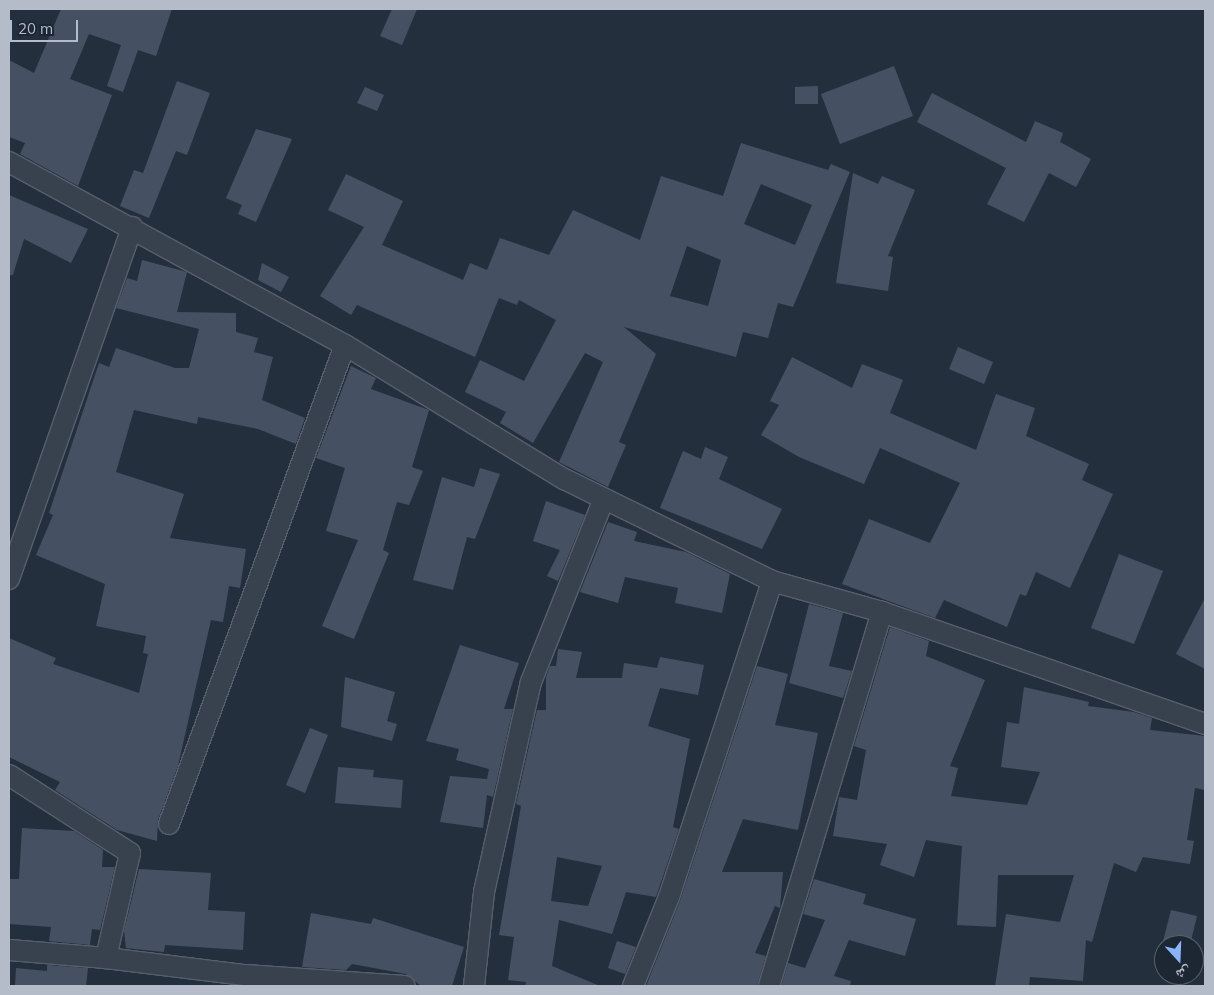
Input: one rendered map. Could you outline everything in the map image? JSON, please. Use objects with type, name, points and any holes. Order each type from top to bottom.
[{"type":"street","points":[[9,162],[132,227],[345,346],[564,479],[772,581],[882,612],[1205,724]]},
{"type":"street","points":[[9,579],[132,227]]},
{"type":"street","points":[[169,824],[345,346]]},
{"type":"street","points":[[474,986],[484,892],[531,682],[604,498]]},
{"type":"street","points":[[633,986],[668,897],[772,581]]},
{"type":"street","points":[[768,986],[882,612]]},
{"type":"street","points":[[9,775],[130,853],[106,958]]},
{"type":"street","points":[[9,950],[106,958],[245,975],[406,986]]},
{"type":"building","points":[[61,9],[172,9],[156,56],[138,50],[123,92],[107,86],[121,45],[89,34],[70,79],[112,95],[78,186],[20,154],[25,143],[9,137],[9,60],[34,73]]},
{"type":"building","points":[[392,9],[417,9],[402,45],[380,36]]},
{"type":"building","points":[[894,66],[913,116],[840,144],[821,94]]},
{"type":"building","points":[[177,81],[210,93],[187,155],[176,151],[149,218],[120,206],[134,170],[143,173]]},
{"type":"building","points":[[818,86],[818,104],[795,104],[795,87]]},
{"type":"building","points":[[365,87],[384,95],[377,111],[357,103]]},
{"type":"building","points":[[932,93],[1026,142],[1035,121],[1063,133],[1060,142],[1091,159],[1076,187],[1049,173],[1024,222],[987,204],[1006,168],[917,122]]},
{"type":"building","points":[[256,129],[292,139],[256,222],[238,214],[242,205],[226,198]]},
{"type":"building","points":[[741,143],[828,170],[831,164],[850,172],[793,307],[778,303],[768,338],[743,332],[736,357],[624,327],[656,354],[619,442],[626,445],[608,487],[559,462],[603,362],[585,353],[533,443],[500,423],[506,412],[465,392],[480,360],[524,381],[556,320],[519,300],[517,305],[499,298],[475,357],[357,305],[351,315],[320,296],[364,227],[328,210],[346,174],[403,201],[382,245],[463,280],[470,263],[487,270],[500,238],[549,255],[573,210],[640,240],[661,176],[723,196]],"holes":[[[761,184],[812,205],[795,245],[744,224]],[[687,246],[721,260],[708,306],[670,296]]]},
{"type":"building","points":[[853,173],[878,184],[882,176],[915,190],[888,256],[893,257],[888,291],[836,283]]},
{"type":"building","points":[[9,195],[88,229],[71,263],[24,239],[13,275],[9,275]]},
{"type":"building","points":[[142,260],[187,272],[177,312],[236,313],[236,332],[258,338],[254,352],[273,357],[262,400],[305,418],[296,444],[258,429],[198,417],[197,424],[134,410],[116,472],[184,494],[170,538],[246,549],[240,588],[229,586],[223,622],[211,620],[178,766],[158,820],[157,841],[117,830],[55,790],[60,782],[9,757],[9,638],[56,658],[53,664],[139,693],[148,654],[143,653],[146,636],[96,626],[105,584],[36,555],[53,515],[49,513],[99,363],[109,367],[116,348],[175,368],[189,368],[199,329],[116,308],[127,278],[137,281]]},
{"type":"building","points":[[262,263],[289,277],[281,292],[258,280]]},
{"type":"building","points":[[958,347],[993,362],[984,384],[949,369]]},
{"type":"building","points":[[792,357],[852,388],[862,364],[903,380],[890,413],[976,450],[996,394],[1035,408],[1026,436],[1089,464],[1082,480],[1113,494],[1070,588],[1036,572],[1026,596],[1020,594],[1007,627],[944,600],[935,618],[842,584],[869,519],[930,543],[960,483],[880,448],[864,484],[799,457],[761,435],[779,405],[770,401]]},
{"type":"building","points":[[351,366],[376,378],[371,389],[429,410],[412,467],[423,471],[409,505],[397,502],[383,550],[389,553],[354,639],[322,626],[358,540],[326,531],[345,468],[316,458]]},
{"type":"building","points":[[705,447],[728,457],[719,479],[782,509],[762,549],[660,508],[683,451],[701,459]]},
{"type":"building","points":[[480,468],[500,474],[475,539],[467,537],[453,590],[413,580],[442,477],[474,487]]},
{"type":"building","points":[[546,501],[585,515],[558,581],[547,576],[560,550],[533,541]]},
{"type":"building","points":[[608,522],[637,532],[634,541],[686,552],[730,574],[722,613],[675,603],[678,588],[625,577],[618,603],[580,592]]},
{"type":"building","points":[[1119,554],[1163,571],[1134,644],[1091,628]]},
{"type":"building","points":[[1205,598],[1205,669],[1176,654]]},
{"type":"building","points":[[809,604],[843,613],[829,666],[852,671],[843,698],[789,683]]},
{"type":"building","points":[[890,627],[929,641],[926,656],[985,680],[950,766],[958,768],[951,796],[1027,805],[1040,772],[1001,767],[1007,722],[1019,724],[1024,687],[1089,702],[1088,706],[1134,712],[1152,718],[1150,730],[1205,736],[1205,790],[1195,788],[1187,840],[1194,841],[1190,864],[1143,857],[1136,872],[1114,863],[1092,942],[1086,940],[1083,981],[1030,977],[1029,986],[995,986],[1006,914],[1060,922],[1074,875],[998,875],[996,927],[957,925],[962,846],[926,840],[914,877],[880,865],[887,844],[833,836],[839,797],[857,800],[866,750],[854,746]]},
{"type":"building","points":[[460,645],[519,663],[504,709],[513,709],[493,797],[487,795],[483,828],[440,822],[450,776],[487,779],[489,769],[456,760],[459,749],[426,741]]},
{"type":"building","points":[[558,649],[582,652],[576,678],[622,678],[624,663],[657,668],[660,657],[704,665],[698,695],[660,688],[648,726],[690,739],[673,827],[679,829],[656,897],[626,892],[612,934],[559,920],[552,966],[600,986],[525,986],[526,982],[508,980],[514,937],[499,935],[521,806],[516,804],[537,710],[546,710],[546,677],[550,666],[556,666]],"holes":[[[557,857],[602,866],[588,906],[551,901]]]},
{"type":"building","points":[[757,666],[788,674],[775,725],[818,733],[798,830],[743,819],[722,872],[783,872],[780,908],[775,906],[755,953],[766,956],[757,986],[646,986],[680,901]]},
{"type":"building","points":[[345,677],[395,692],[387,721],[397,724],[392,741],[341,727]]},
{"type":"building","points":[[310,728],[328,735],[305,793],[286,785]]},
{"type":"building","points":[[338,767],[374,770],[373,777],[403,780],[401,808],[335,803]]},
{"type":"building","points":[[22,828],[74,831],[103,850],[102,867],[115,867],[100,930],[92,929],[90,945],[49,941],[51,927],[9,924],[9,879],[19,879]]},
{"type":"building","points":[[139,869],[211,873],[208,910],[245,912],[243,950],[165,945],[164,952],[126,948],[124,931]]},
{"type":"building","points":[[814,879],[866,894],[863,904],[916,919],[905,956],[849,940],[834,976],[851,981],[850,986],[781,986],[788,963],[805,968],[825,920],[803,914]]},
{"type":"building","points":[[1171,910],[1197,916],[1192,935],[1165,935]]},
{"type":"building","points":[[311,913],[371,924],[373,918],[464,947],[452,986],[421,986],[406,974],[352,964],[346,970],[302,967]]},
{"type":"building","points":[[617,941],[636,947],[625,974],[608,968]]},
{"type":"building","points":[[47,965],[88,968],[86,986],[15,986],[16,968],[47,971]]}]
